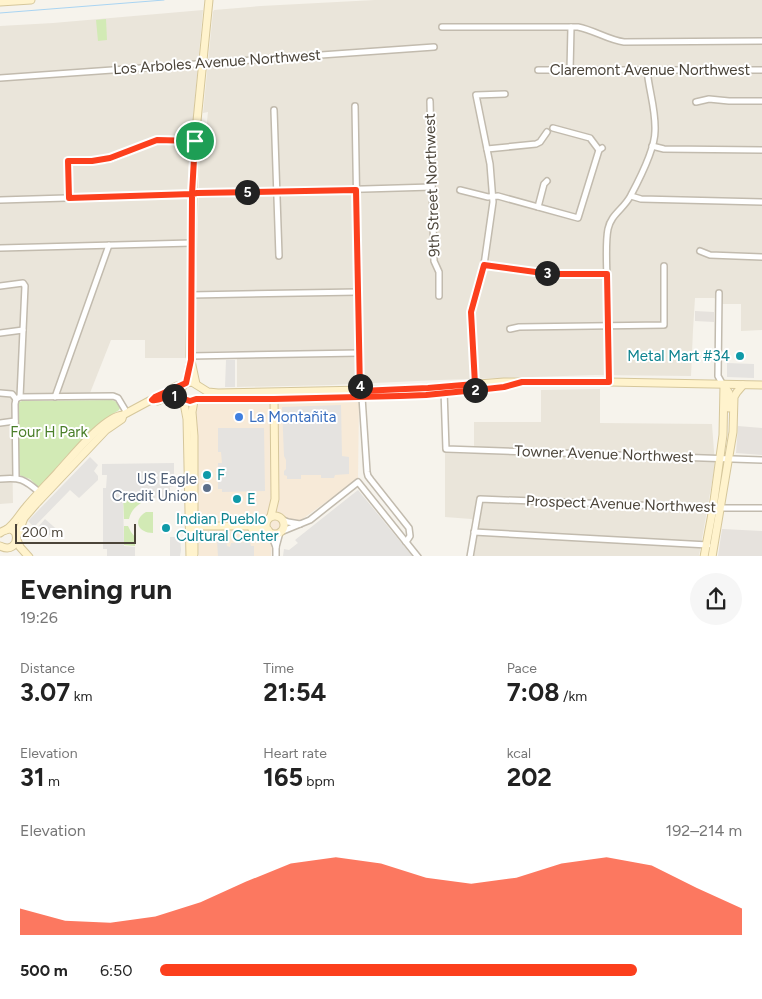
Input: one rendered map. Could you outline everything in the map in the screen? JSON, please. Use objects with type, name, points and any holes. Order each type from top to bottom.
[{"type":"main road","points":[[0,2],[31,0]]},
{"type":"main road","points":[[190,556],[193,528],[194,436],[192,412],[195,400],[200,394],[191,358],[192,194],[195,141],[209,0]]},
{"type":"main road","points":[[191,358],[181,391],[187,419],[194,556]]},
{"type":"main road","points":[[3,532],[15,522],[24,508],[85,442],[118,415],[125,414],[177,386],[192,382],[213,393],[274,396]]},
{"type":"main road","points":[[152,400],[157,401],[172,396],[182,397],[187,401],[361,394],[420,389],[444,390],[504,382],[609,382],[762,386]]},
{"type":"main road","points":[[724,385],[729,393],[732,436]]},
{"type":"main road","points":[[712,556],[721,508],[724,458],[724,385]]},
{"type":"main road","points":[[704,556],[712,508],[724,458],[732,436],[734,398],[736,392],[743,385]]},
{"type":"main road","points":[[269,531],[266,525],[275,499],[274,396]]},
{"type":"main road","points":[[9,549],[15,546],[24,518],[36,504],[106,430],[122,419],[125,414]]},
{"type":"main road","points":[[193,528],[259,529],[275,534],[282,532],[285,525],[275,499]]},
{"type":"main road","points":[[193,528],[248,526],[258,524],[277,515],[282,518]]},
{"type":"main road","points":[[3,532],[12,531],[20,547],[28,556]]},
{"type":"main road","points":[[0,546],[28,556]]},
{"type":"street","points":[[442,27],[578,26],[587,28],[615,41],[624,42],[762,41]]},
{"type":"street","points":[[570,71],[571,27]]},
{"type":"street","name":"Los Arboles Avenue Northwest","points":[[0,78],[434,47]]},
{"type":"street","name":"Claremont Avenue Northwest","points":[[538,70],[762,70]]},
{"type":"street","points":[[609,382],[608,228],[614,215],[625,206],[631,196],[656,133],[652,93],[647,70]]},
{"type":"street","points":[[475,387],[471,312],[484,265],[493,196],[490,164],[476,95],[505,94]]},
{"type":"street","points":[[696,102],[709,99],[762,101]]},
{"type":"street","name":"9th Street Northwest","points":[[430,102],[434,261],[439,272],[439,296]]},
{"type":"street","points":[[354,106],[361,394],[368,476],[409,528],[410,536],[406,542]]},
{"type":"street","points":[[274,110],[279,256]]},
{"type":"street","points":[[460,190],[488,197],[498,196],[578,218],[601,149],[590,138],[553,128]]},
{"type":"street","points":[[487,149],[536,144],[540,142],[547,132]]},
{"type":"street","points":[[69,198],[68,161],[92,161],[110,158],[157,140],[195,141]]},
{"type":"street","points":[[652,146],[664,149],[762,150]]},
{"type":"street","points":[[538,207],[544,184],[547,181]]},
{"type":"street","points":[[0,200],[432,187]]},
{"type":"street","points":[[631,196],[641,199],[762,202]]},
{"type":"street","points":[[0,248],[192,243]]},
{"type":"street","points":[[55,397],[109,245]]},
{"type":"street","points":[[700,251],[710,255],[762,257]]},
{"type":"street","points":[[484,265],[550,274],[607,274]]},
{"type":"street","points":[[510,329],[518,327],[664,325],[664,266]]},
{"type":"street","points":[[0,286],[22,283],[25,286],[18,398],[15,404],[16,478]]},
{"type":"street","points":[[191,295],[358,292]]},
{"type":"street","points":[[719,293],[718,376],[724,385]]},
{"type":"street","points":[[0,333],[23,330]]},
{"type":"street","points":[[191,358],[360,353]]},
{"type":"street","name":"Towner Avenue Northwest","points":[[444,390],[446,449],[762,460]]},
{"type":"street","points":[[0,393],[12,394],[18,398],[113,396],[118,398],[125,414]]},
{"type":"street","points":[[0,423],[15,421]]},
{"type":"street","points":[[0,479],[16,478],[30,484],[39,492]]},
{"type":"street","points":[[276,556],[276,547],[282,532],[310,520],[358,482],[418,556]]},
{"type":"street","name":"Prospect Avenue Northwest","points":[[474,532],[480,498],[712,508],[762,508]]},
{"type":"street","points":[[282,518],[288,522],[301,524]]},
{"type":"street","points":[[269,531],[276,547]]},
{"type":"street","points":[[470,556],[474,532],[714,546]]},
{"type":"shaded area","points":[[375,0],[762,0],[762,330],[741,331],[741,304],[723,304],[714,298],[695,298],[691,376],[595,375],[237,387],[237,351],[196,352],[200,149],[201,141],[205,140],[208,112],[203,113],[213,12],[214,10],[261,6]]},
{"type":"shaded area","points":[[203,10],[187,204],[187,358],[145,358],[145,340],[111,340],[90,393],[17,393],[13,400],[13,503],[0,504],[0,26]]},
{"type":"shaded area","points":[[695,311],[714,312],[714,322],[695,321]]},
{"type":"shaded area","points":[[226,360],[235,360],[235,387],[225,387]]},
{"type":"shaded area","points":[[727,363],[754,364],[754,378],[727,377]]},
{"type":"shaded area","points":[[600,389],[600,423],[712,424],[715,465],[699,556],[474,556],[479,522],[471,519],[445,517],[445,453],[474,454],[474,422],[541,422],[541,390]]},
{"type":"shaded area","points":[[206,402],[359,402],[358,479],[283,533],[272,545],[271,556],[199,556],[197,406]]},
{"type":"shaded area","points":[[341,405],[342,456],[349,457],[349,474],[335,475],[334,478],[321,478],[321,475],[301,475],[301,479],[287,479],[287,476],[284,475],[286,460],[284,456],[282,407]]},
{"type":"shaded area","points":[[738,426],[762,428],[762,455],[736,453]]},
{"type":"shaded area","points":[[218,428],[264,428],[265,491],[222,492],[222,489],[218,489],[218,463],[222,463],[221,452],[218,452]]},
{"type":"shaded area","points":[[90,457],[98,465],[94,471],[98,476],[98,480],[79,498],[70,490],[34,527],[28,521]]},
{"type":"shaded area","points":[[174,463],[174,486],[170,487],[168,498],[127,499],[126,494],[123,495],[124,546],[135,547],[135,556],[107,556],[107,549],[103,549],[103,488],[106,488],[107,475],[102,475],[102,464]]},
{"type":"shaded area","points":[[358,490],[412,556],[283,556],[284,549],[289,550],[298,543],[295,540]]},
{"type":"shaded area","points":[[45,519],[61,533],[55,540],[39,526]]},
{"type":"shaded area","points":[[722,529],[762,531],[762,556],[718,556]]},
{"type":"shaded area","points":[[170,537],[180,537],[180,556],[170,556]]},
{"type":"shaded area","points":[[226,539],[227,546],[230,547],[231,543],[250,542],[251,546],[254,546],[254,556],[218,556],[217,540]]},
{"type":"green space","points":[[106,19],[107,40],[98,41],[96,20]]},
{"type":"green space","name":"Four H Park","points":[[112,400],[117,402],[119,410],[86,436],[39,487],[30,479],[19,475],[19,402]]},
{"type":"green space","points":[[123,500],[141,500],[141,503],[133,510],[129,519],[124,519]]},
{"type":"green space","points":[[146,512],[153,512],[153,533],[144,531],[139,526],[139,519]]},
{"type":"green space","points":[[124,526],[128,526],[135,537],[135,546],[124,545]]},
{"type":"waterway","points":[[0,13],[164,0]]},
{"type":"place","name":"Metal Mart #34","points":[[740,356]]},
{"type":"place","name":"La Montañita","points":[[239,417]]},
{"type":"place","name":"F","points":[[207,475]]},
{"type":"place","name":"US Eagle Credit Union","points":[[207,488]]},
{"type":"place","name":"E","points":[[237,499]]},
{"type":"place","name":"Indian Pueblo Cultural Center","points":[[166,528]]},
{"type":"route","points":[[195,141],[157,140],[110,158],[92,161],[68,161],[69,198],[192,194],[197,193],[356,190],[360,391],[475,384],[471,312],[484,265],[550,274],[607,274],[609,382],[522,382],[504,387],[422,395],[196,399],[194,401],[187,401],[182,396],[167,396],[157,401],[152,400],[186,383],[191,360],[192,194],[195,141]]}]
